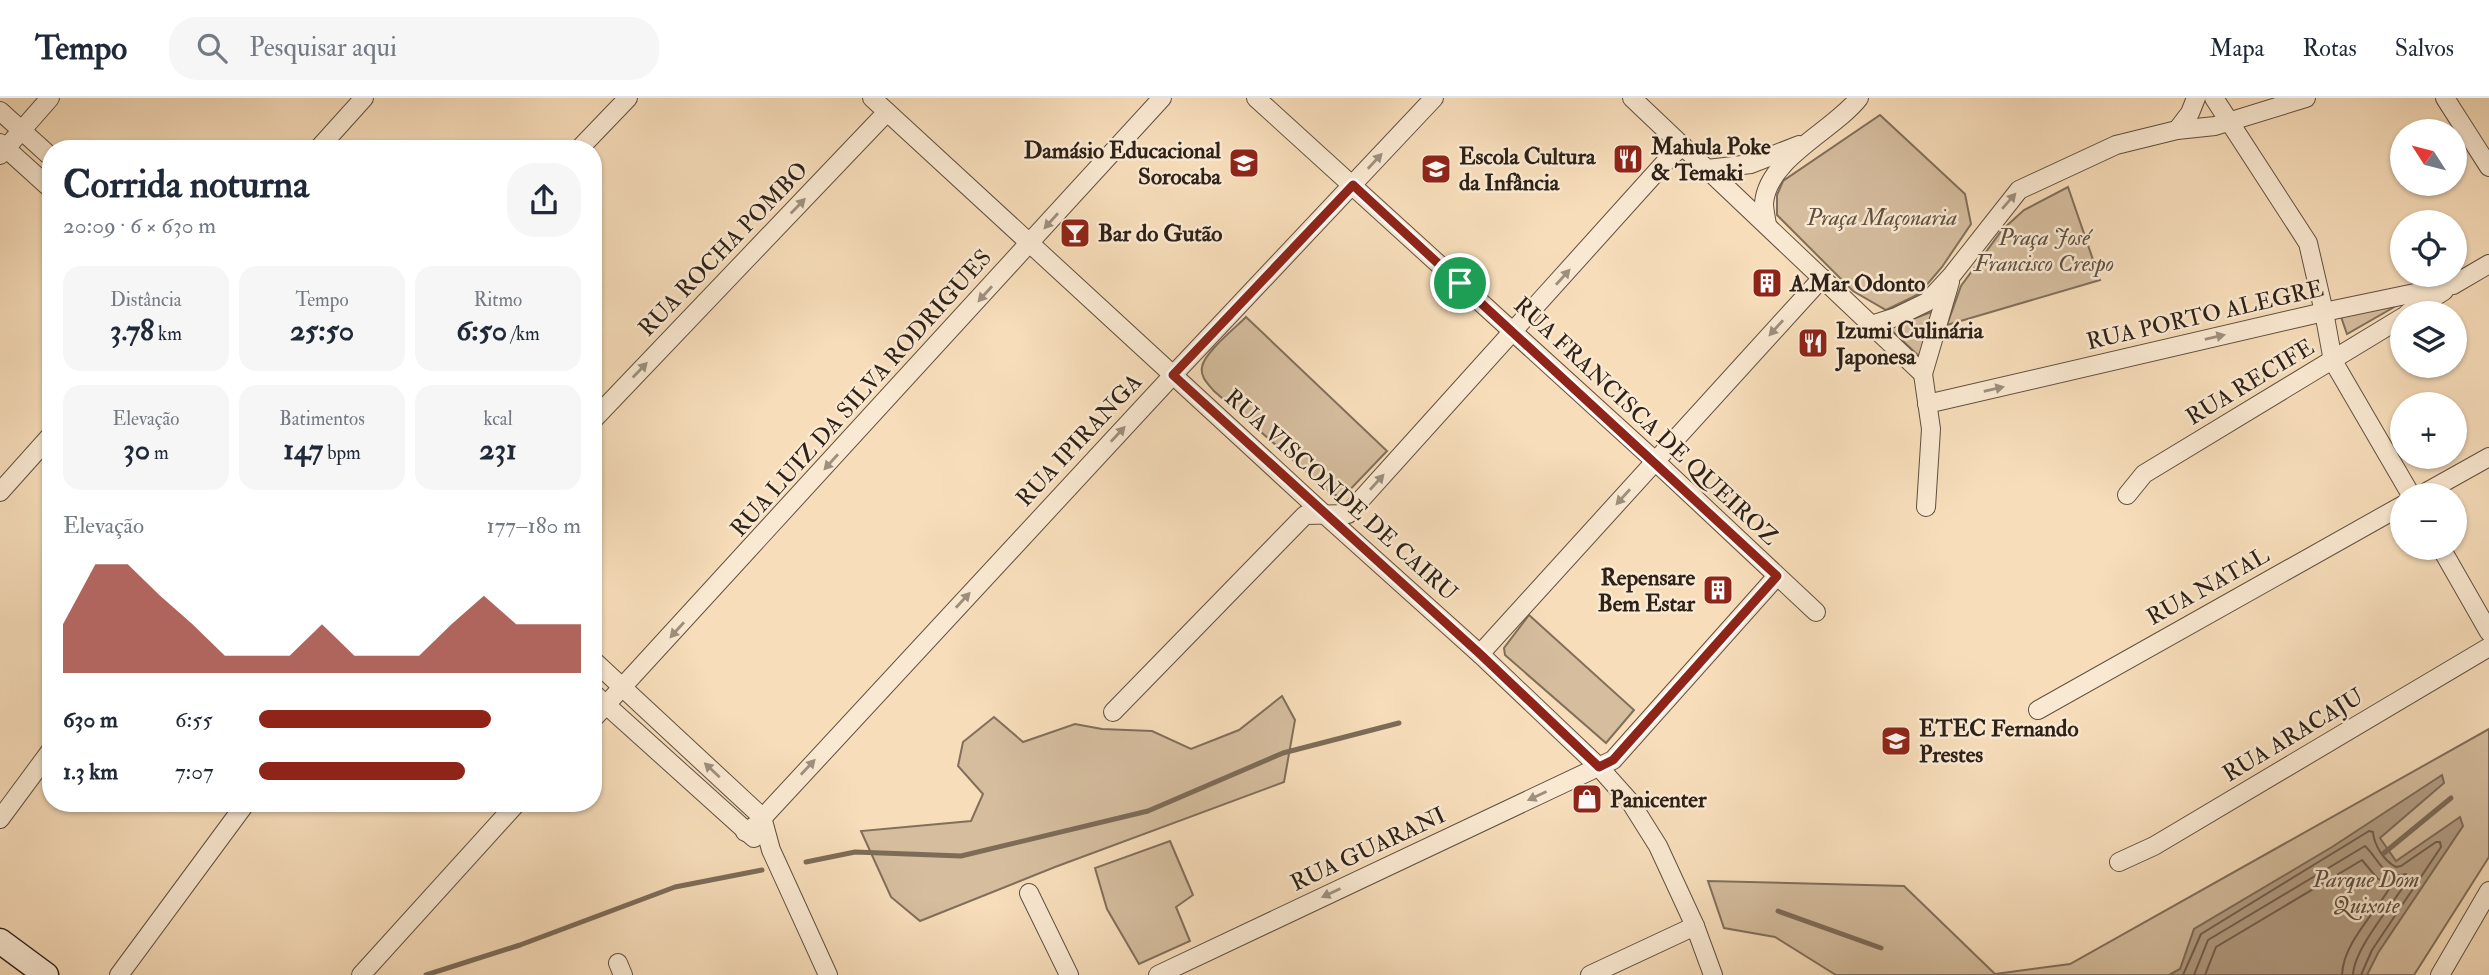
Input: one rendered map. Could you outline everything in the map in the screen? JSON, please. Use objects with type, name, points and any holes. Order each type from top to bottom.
[{"type":"main road","points":[[0,941],[46,975]]},
{"type":"street","points":[[42,181],[2,148],[50,98]]},
{"type":"street","points":[[325,140],[364,98]]},
{"type":"street","points":[[588,140],[628,98]]},
{"type":"street","name":"RUA VISCONDE DE CAIRU","points":[[873,98],[1324,514],[1480,654],[1599,767],[1631,803],[1658,846],[1695,926],[1713,975]]},
{"type":"street","name":"RUA LUIZ DA SILVA RODRIGUES","points":[[602,698],[624,688],[1163,98]]},
{"type":"street","name":"RUA FRANCISCA DE QUEIROZ","points":[[1256,98],[1655,461],[1816,612]]},
{"type":"street","name":"RUA IPIRANGA","points":[[745,832],[751,830],[1434,98]]},
{"type":"street","points":[[1632,98],[1923,374]]},
{"type":"street","points":[[1767,225],[1764,205],[1771,179],[1806,143],[1839,118],[1859,98]]},
{"type":"street","points":[[2177,130],[2190,113],[2196,98]]},
{"type":"street","points":[[2214,98],[2308,243],[2333,361],[2404,483]]},
{"type":"street","points":[[1871,325],[1927,302],[1952,275],[2018,190],[2116,145],[2177,130],[2230,122],[2306,98]]},
{"type":"street","points":[[2445,98],[2489,167]]},
{"type":"street","points":[[0,111],[42,150]]},
{"type":"street","name":"RUA ROCHA POMBO","points":[[602,411],[887,112]]},
{"type":"street","points":[[1707,169],[1751,163],[1806,143]]},
{"type":"street","points":[[1113,712],[1305,515],[1348,514],[1669,158],[1683,146]]},
{"type":"street","name":"RUA PORTO ALEGRE","points":[[2467,277],[2489,264]]},
{"type":"street","points":[[1926,507],[1931,429],[1923,374],[1952,275]]},
{"type":"street","points":[[1480,654],[1822,278]]},
{"type":"street","name":"RUA PORTO ALEGRE","points":[[1927,404],[2443,287]]},
{"type":"street","points":[[2427,301],[2450,287]]},
{"type":"street","name":"RUA RECIFE","points":[[2127,495],[2144,474],[2390,325]]},
{"type":"street","points":[[0,492],[42,445]]},
{"type":"street","points":[[2442,483],[2489,457]]},
{"type":"street","name":"RUA NATAL","points":[[2038,710],[2390,513]]},
{"type":"street","points":[[2448,560],[2489,632]]},
{"type":"street","name":"RUA GUARANI","points":[[1158,975],[1613,760],[1777,576]]},
{"type":"street","name":"RUA ARACAJU","points":[[2119,862],[2154,846],[2489,647]]},
{"type":"street","points":[[602,668],[762,817],[771,850],[828,975]]},
{"type":"street","points":[[602,701],[745,832],[771,850]]},
{"type":"street","points":[[0,819],[42,762]]},
{"type":"street","points":[[119,975],[239,812]]},
{"type":"street","points":[[361,975],[509,812]]},
{"type":"street","points":[[2440,975],[2489,891]]},
{"type":"street","points":[[1029,893],[1069,975]]},
{"type":"street","points":[[1590,975],[1695,926]]},
{"type":"green space","name":"Praça Maçonaria","points":[[1880,115],[1965,194],[1971,224],[1942,267],[1919,294],[1886,310],[1853,291],[1777,215],[1777,195],[1783,181]]},
{"type":"green space","name":"Praça José Francisco Crespo","points":[[2068,187],[2100,280],[1947,325],[1961,286],[2002,230],[2024,210]]},
{"type":"green space","points":[[2390,304],[2390,309],[2347,334],[2339,311]]},
{"type":"green space","points":[[1934,311],[1922,359],[1889,328]]},
{"type":"green space","points":[[1246,317],[1387,451],[1343,497],[1332,494],[1214,391],[1203,377],[1202,367],[1208,355]]},
{"type":"green space","points":[[1529,615],[1634,710],[1606,743],[1505,655],[1504,648]]},
{"type":"green space","points":[[1282,696],[1295,720],[1284,782],[1055,867],[920,921],[891,897],[861,831],[971,821],[983,794],[958,766],[963,742],[994,717],[1023,742],[1075,724],[1102,729],[1152,731],[1191,749],[1239,730]]},
{"type":"green space","name":"Parque Dom Quixote","points":[[2489,729],[2489,857],[2414,975],[1836,975],[1775,937],[1724,928],[1708,881],[1904,886],[1995,974],[2070,964]]},
{"type":"green space","points":[[1170,841],[1193,895],[1176,907],[1190,941],[1139,964],[1107,909],[1095,868]]},
{"type":"water","points":[[2442,775],[2444,783],[2380,838],[2396,861],[2460,817],[2463,826],[2378,953],[2367,975],[2169,975],[2180,969],[2194,929],[2332,847]]},
{"type":"waterway","points":[[806,862],[855,852],[961,856],[1148,811],[1283,753],[1399,723]]},
{"type":"waterway","points":[[2384,853],[2451,798]]},
{"type":"waterway","points":[[426,975],[520,945],[675,887],[762,870]]},
{"type":"waterway","points":[[1778,911],[1881,948]]},
{"type":"place","name":"Mahula Poke & Temaki","points":[[1628,159]]},
{"type":"place","name":"Damásio Educacional Sorocaba","points":[[1244,163]]},
{"type":"place","name":"Escola Cultura da Infância","points":[[1436,169]]},
{"type":"place","name":"Bar do Gutão","points":[[1075,233]]},
{"type":"place","name":"A.Mar Odonto","points":[[1767,283]]},
{"type":"place","name":"Izumi Culinária Japonesa","points":[[1813,343]]},
{"type":"place","name":"Repensare Bem Estar","points":[[1718,590]]},
{"type":"place","name":"ETEC Fernando Prestes","points":[[1896,741]]},
{"type":"place","name":"Panicenter","points":[[1587,799]]},
{"type":"route","points":[[1353,185],[1460,283],[1777,576],[1613,760],[1599,767],[1480,654],[1173,375],[1353,185]]}]
